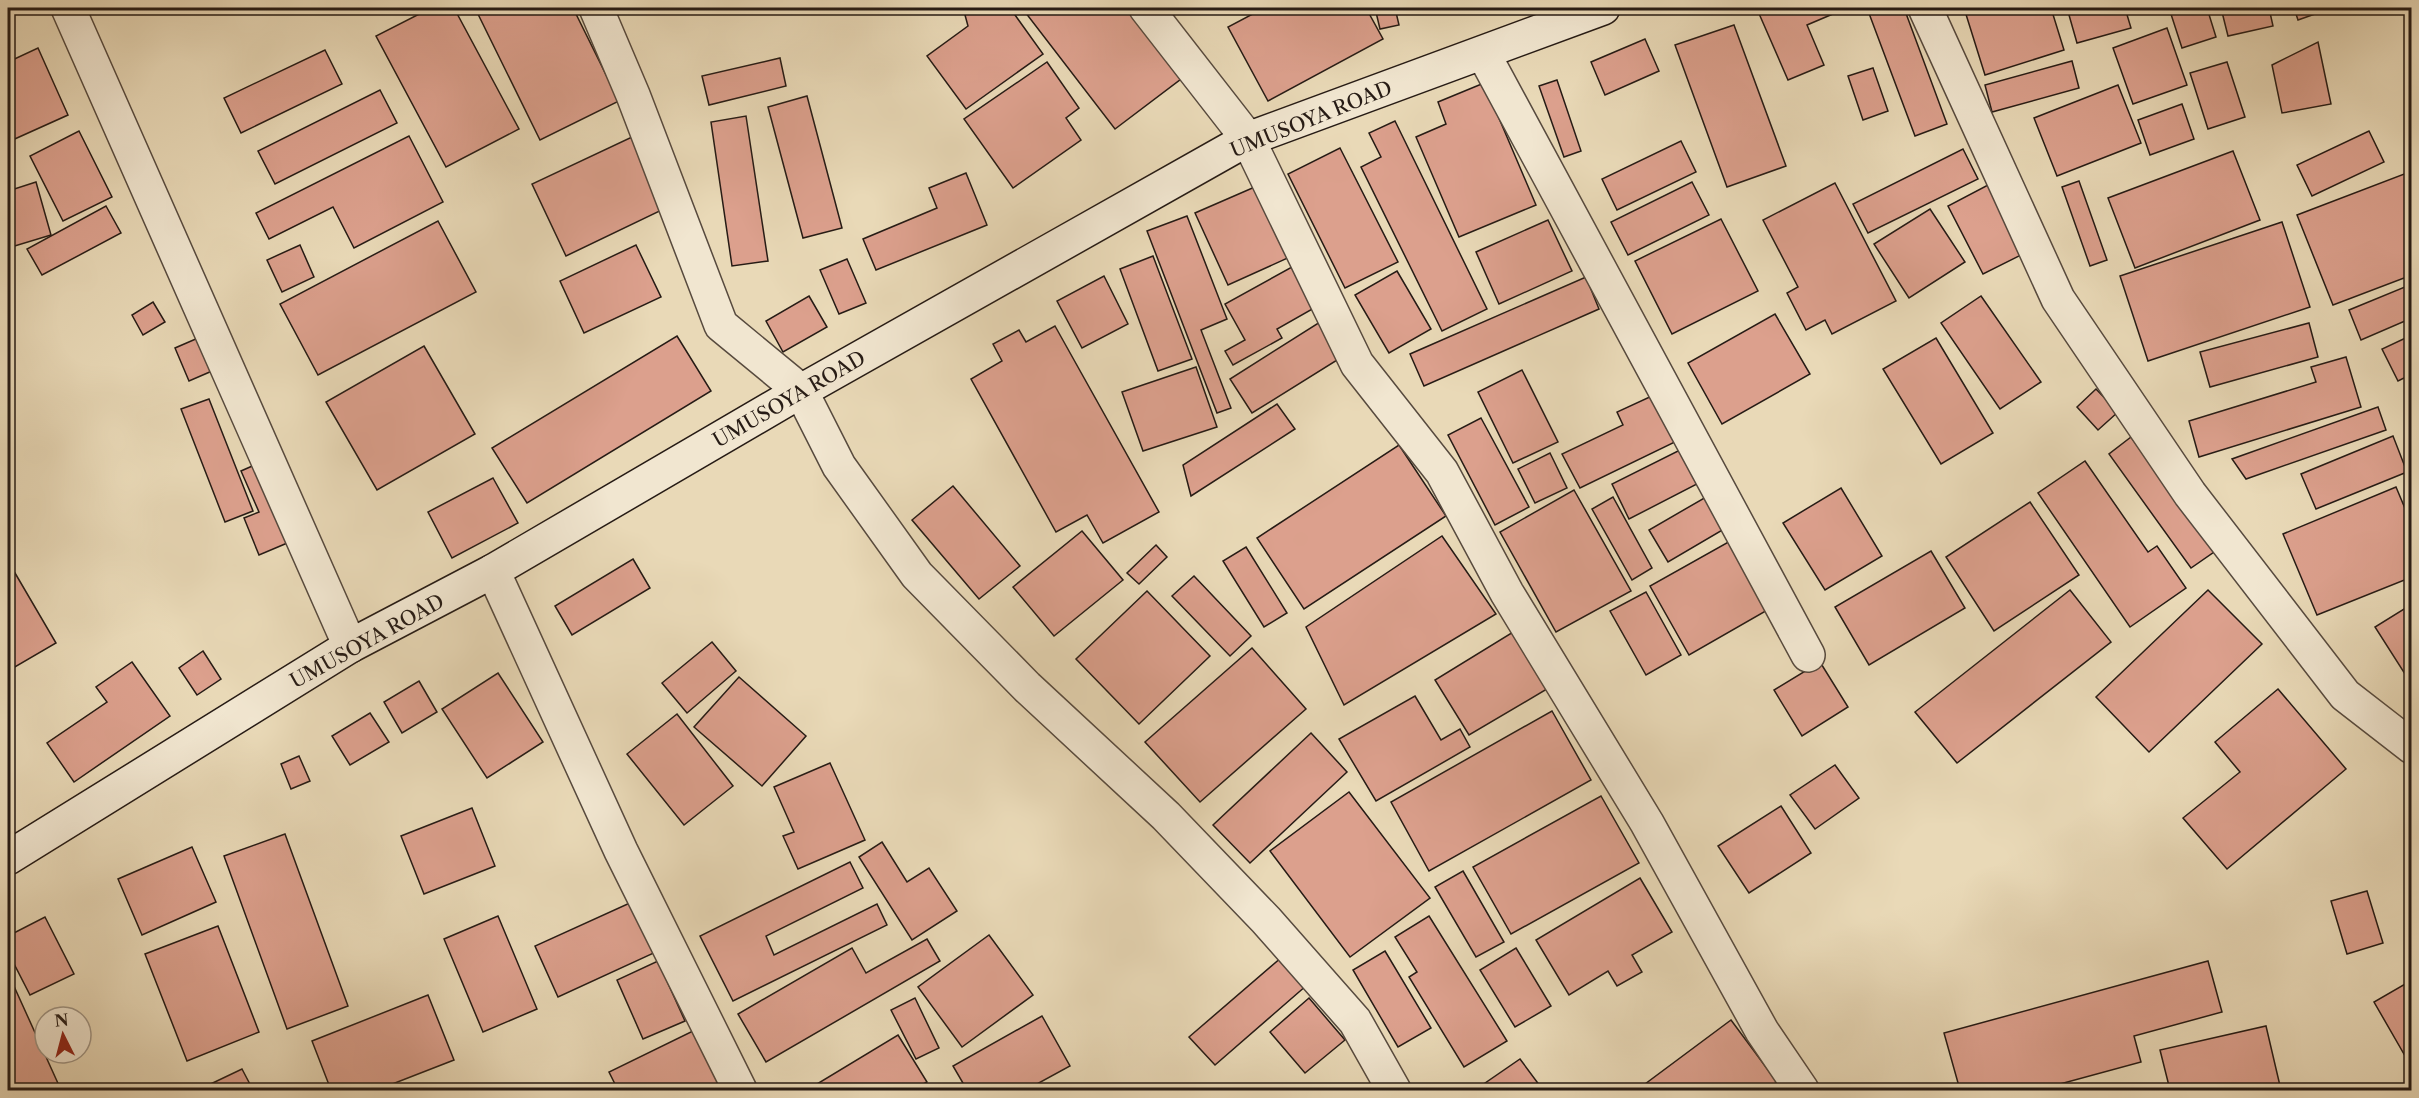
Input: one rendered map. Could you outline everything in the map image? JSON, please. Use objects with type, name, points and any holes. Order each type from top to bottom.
[{"type":"street","points":[[68,8],[350,646]]},
{"type":"street","points":[[596,8],[633,95],[721,326],[801,391],[839,466],[917,575],[1027,687],[1166,816],[1266,920],[1355,1021],[1394,1090]]},
{"type":"street","points":[[1146,8],[1248,139],[1358,364],[1442,472],[1508,593],[1647,823],[1762,1031],[1802,1090]]},
{"type":"street","name":"UMUSOYA ROAD","points":[[8,858],[350,646],[493,572],[801,391],[1248,139],[1603,8]]},
{"type":"street","points":[[1925,8],[2058,299],[2190,494],[2345,694],[2412,747]]},
{"type":"street","points":[[1483,53],[1808,654]]},
{"type":"street","points":[[493,572],[621,851],[740,1090]]},
{"type":"building","points":[[431,8],[454,8],[519,129],[446,167],[376,36]]},
{"type":"building","points":[[475,8],[573,8],[619,101],[540,140]]},
{"type":"building","points":[[976,8],[1010,8],[1043,54],[966,109],[927,56],[968,26],[965,15]]},
{"type":"building","points":[[1022,8],[1127,8],[1181,79],[1115,129]]},
{"type":"building","points":[[1264,8],[1366,8],[1383,39],[1268,101],[1228,27]]},
{"type":"building","points":[[1375,8],[1395,8],[1399,25],[1380,29]]},
{"type":"building","points":[[1415,8],[1449,8],[1416,14]]},
{"type":"building","points":[[1847,8],[1807,25],[1824,65],[1788,80],[1757,9]]},
{"type":"building","points":[[1867,8],[1904,8],[1947,124],[1915,136]]},
{"type":"building","points":[[1964,8],[2051,8],[2064,50],[1985,75]]},
{"type":"building","points":[[2067,8],[2125,8],[2131,28],[2077,43]]},
{"type":"building","points":[[2169,8],[2207,8],[2216,37],[2182,48]]},
{"type":"building","points":[[2221,8],[2269,8],[2273,26],[2228,36]]},
{"type":"building","points":[[2294,8],[2332,8],[2298,20]]},
{"type":"building","points":[[1734,25],[1786,166],[1727,187],[1675,45]]},
{"type":"building","points":[[2167,28],[2187,85],[2133,104],[2113,48]]},
{"type":"building","points":[[1645,39],[1659,71],[1605,95],[1591,62]]},
{"type":"building","points":[[2318,42],[2331,104],[2282,113],[2272,65]]},
{"type":"building","points":[[38,48],[68,115],[8,142],[8,62]]},
{"type":"building","points":[[325,50],[342,84],[241,133],[224,98]]},
{"type":"building","points":[[780,58],[786,86],[709,105],[702,76]]},
{"type":"building","points":[[2072,61],[2079,88],[1992,112],[1985,85]]},
{"type":"building","points":[[1047,62],[1079,108],[1066,118],[1081,140],[1013,188],[964,119]]},
{"type":"building","points":[[2227,62],[2245,117],[2208,129],[2190,73]]},
{"type":"building","points":[[1873,68],[1888,111],[1863,120],[1848,76]]},
{"type":"building","points":[[1557,80],[1581,151],[1564,157],[1539,86]]},
{"type":"building","points":[[1484,83],[1536,205],[1459,237],[1416,137],[1446,124],[1438,102]]},
{"type":"building","points":[[2118,85],[2141,143],[2057,176],[2034,118]]},
{"type":"building","points":[[380,90],[397,123],[275,184],[258,151]]},
{"type":"building","points":[[807,96],[842,228],[803,238],[768,107]]},
{"type":"building","points":[[2182,104],[2194,139],[2150,155],[2138,120]]},
{"type":"building","points":[[746,116],[768,261],[732,266],[711,122]]},
{"type":"building","points":[[1395,121],[1487,309],[1442,331],[1361,167],[1381,157],[1369,133]]},
{"type":"building","points":[[79,131],[112,197],[63,221],[30,156]]},
{"type":"building","points":[[2369,131],[2384,162],[2312,196],[2297,165]]},
{"type":"building","points":[[409,136],[443,202],[354,248],[333,207],[269,239],[256,213]]},
{"type":"building","points":[[632,137],[666,208],[566,256],[532,184]]},
{"type":"building","points":[[1681,141],[1696,172],[1617,210],[1602,179]]},
{"type":"building","points":[[1340,148],[1398,262],[1345,288],[1288,174]]},
{"type":"building","points":[[1963,149],[1978,179],[1868,233],[1853,204]]},
{"type":"building","points":[[2233,151],[2260,220],[2135,268],[2108,198]]},
{"type":"building","points":[[2412,171],[2412,275],[2333,305],[2297,215]]},
{"type":"building","points":[[966,173],[987,225],[876,270],[863,239],[937,208],[929,188]]},
{"type":"building","points":[[2079,181],[2107,260],[2090,266],[2062,187]]},
{"type":"building","points":[[36,182],[51,235],[8,248],[8,191]]},
{"type":"building","points":[[1692,182],[1709,215],[1628,255],[1611,222]]},
{"type":"building","points":[[1835,183],[1896,301],[1832,334],[1825,320],[1806,330],[1787,293],[1798,287],[1763,220]]},
{"type":"building","points":[[1988,185],[2023,254],[1983,274],[1948,206]]},
{"type":"building","points":[[1257,186],[1290,257],[1228,285],[1195,213]]},
{"type":"building","points":[[106,206],[121,233],[42,275],[27,249]]},
{"type":"building","points":[[1930,209],[1965,262],[1909,298],[1874,244]]},
{"type":"building","points":[[1187,216],[1227,319],[1201,330],[1231,408],[1217,413],[1147,231]]},
{"type":"building","points":[[1721,219],[1758,291],[1672,334],[1635,261]]},
{"type":"building","points":[[1548,220],[1572,271],[1499,304],[1476,252]]},
{"type":"building","points":[[438,221],[476,292],[318,375],[280,304]]},
{"type":"building","points":[[2282,222],[2310,307],[2148,361],[2120,276]]},
{"type":"building","points":[[300,245],[314,277],[282,292],[267,260]]},
{"type":"building","points":[[636,245],[661,297],[584,333],[560,281]]},
{"type":"building","points":[[1153,256],[1192,359],[1158,371],[1120,269]]},
{"type":"building","points":[[847,259],[866,303],[839,314],[820,270]]},
{"type":"building","points":[[1301,262],[1323,303],[1277,329],[1282,338],[1233,365],[1225,351],[1245,340],[1225,304]]},
{"type":"building","points":[[1397,271],[1431,329],[1389,353],[1355,295]]},
{"type":"building","points":[[1104,276],[1128,324],[1082,348],[1057,301]]},
{"type":"building","points":[[1586,277],[1599,309],[1424,386],[1410,354]]},
{"type":"building","points":[[2412,284],[2412,318],[2361,340],[2349,310]]},
{"type":"building","points":[[809,296],[827,327],[783,352],[766,321]]},
{"type":"building","points":[[1981,296],[2041,382],[2000,409],[1941,323]]},
{"type":"building","points":[[153,302],[165,322],[143,335],[132,315]]},
{"type":"building","points":[[1775,314],[1810,374],[1722,424],[1688,363]]},
{"type":"building","points":[[1320,322],[1342,357],[1252,413],[1230,379]]},
{"type":"building","points":[[2309,323],[2318,357],[2210,387],[2200,352]]},
{"type":"building","points":[[1055,326],[1159,512],[1103,543],[1087,515],[1056,532],[971,379],[1002,361],[993,344],[1019,330],[1026,342]]},
{"type":"building","points":[[2412,335],[2412,374],[2398,381],[2382,349]]},
{"type":"building","points":[[677,336],[711,391],[527,503],[492,448]]},
{"type":"building","points":[[198,338],[212,371],[189,381],[175,348]]},
{"type":"building","points":[[1936,338],[1993,433],[1941,464],[1883,369]]},
{"type":"building","points":[[424,346],[475,434],[377,490],[326,402]]},
{"type":"building","points":[[2346,357],[2361,407],[2199,457],[2189,421],[2316,382],[2311,367]]},
{"type":"building","points":[[1196,367],[1217,427],[1143,451],[1122,392]]},
{"type":"building","points":[[1522,370],[1558,442],[1513,463],[1478,392]]},
{"type":"building","points":[[2096,389],[2118,412],[2098,430],[2077,407]]},
{"type":"building","points":[[1654,395],[1677,441],[1580,488],[1562,454],[1623,425],[1617,412]]},
{"type":"building","points":[[209,399],[253,511],[225,522],[181,409]]},
{"type":"building","points":[[1277,404],[1295,429],[1191,496],[1183,465]]},
{"type":"building","points":[[2378,407],[2386,430],[2246,479],[2232,459]]},
{"type":"building","points":[[1481,418],[1529,507],[1495,525],[1448,435]]},
{"type":"building","points":[[2393,436],[2407,472],[2316,509],[2301,474]]},
{"type":"building","points":[[2131,437],[2214,552],[2191,568],[2109,454]]},
{"type":"building","points":[[1399,445],[1446,516],[1304,609],[1257,538]]},
{"type":"building","points":[[1680,450],[1697,484],[1629,519],[1612,484]]},
{"type":"building","points":[[1550,453],[1567,488],[1535,503],[1518,469]]},
{"type":"building","points":[[2085,461],[2148,552],[2157,546],[2186,588],[2130,627],[2038,493]]},
{"type":"building","points":[[259,463],[292,541],[259,555],[244,518],[259,512],[241,471]]},
{"type":"building","points":[[493,478],[518,523],[452,558],[428,512]]},
{"type":"building","points":[[953,486],[1020,566],[979,599],[912,520]]},
{"type":"building","points":[[2396,487],[2412,525],[2412,577],[2317,615],[2283,534]]},
{"type":"building","points":[[1841,488],[1882,556],[1825,590],[1783,523]]},
{"type":"building","points":[[1574,490],[1631,591],[1556,632],[1500,532]]},
{"type":"building","points":[[1713,493],[1731,525],[1668,562],[1649,530]]},
{"type":"building","points":[[1613,497],[1652,568],[1632,580],[1592,509]]},
{"type":"building","points":[[2030,502],[2079,575],[1994,631],[1946,557]]},
{"type":"building","points":[[1082,531],[1123,580],[1054,636],[1013,587]]},
{"type":"building","points":[[1442,536],[1496,614],[1344,705],[1306,627]]},
{"type":"building","points":[[1732,540],[1771,608],[1689,655],[1650,586]]},
{"type":"building","points":[[1156,545],[1167,557],[1139,584],[1127,573]]},
{"type":"building","points":[[1246,547],[1287,613],[1264,627],[1223,561]]},
{"type":"building","points":[[1931,551],[1965,608],[1869,665],[1835,607]]},
{"type":"building","points":[[633,559],[650,588],[572,635],[555,606]]},
{"type":"building","points":[[15,573],[56,643],[8,671],[8,577]]},
{"type":"building","points":[[1194,576],[1251,636],[1230,656],[1172,596]]},
{"type":"building","points":[[2070,590],[2111,642],[1957,763],[1915,712]]},
{"type":"building","points":[[2208,590],[2262,644],[2149,752],[2096,697]]},
{"type":"building","points":[[1147,591],[1210,656],[1139,724],[1076,659]]},
{"type":"building","points":[[1646,592],[1681,655],[1646,675],[1610,611]]},
{"type":"building","points":[[2412,604],[2412,685],[2375,627]]},
{"type":"building","points":[[1518,629],[1552,686],[1469,735],[1435,680]]},
{"type":"building","points":[[712,642],[736,671],[687,713],[662,683]]},
{"type":"building","points":[[1252,648],[1306,709],[1200,802],[1145,742]]},
{"type":"building","points":[[203,651],[221,679],[197,695],[179,668]]},
{"type":"building","points":[[132,662],[170,716],[74,782],[47,743],[107,702],[96,687]]},
{"type":"building","points":[[1820,662],[1848,707],[1802,736],[1774,690]]},
{"type":"building","points":[[498,673],[543,742],[487,778],[442,709]]},
{"type":"building","points":[[739,677],[806,736],[762,786],[694,727]]},
{"type":"building","points":[[419,681],[437,712],[402,733],[384,702]]},
{"type":"building","points":[[2278,689],[2346,769],[2227,869],[2183,818],[2240,772],[2215,742]]},
{"type":"building","points":[[1415,696],[1441,740],[1460,729],[1470,747],[1376,801],[1339,739]]},
{"type":"building","points":[[1552,711],[1591,780],[1429,871],[1391,802]]},
{"type":"building","points":[[370,713],[389,742],[350,765],[332,736]]},
{"type":"building","points":[[677,714],[733,786],[684,825],[627,754]]},
{"type":"building","points":[[1311,733],[1347,772],[1250,863],[1213,825]]},
{"type":"building","points":[[299,756],[310,781],[291,789],[281,764]]},
{"type":"building","points":[[830,763],[865,840],[798,869],[783,836],[794,832],[774,787]]},
{"type":"building","points":[[1835,765],[1859,798],[1815,829],[1790,795]]},
{"type":"building","points":[[1349,792],[1430,898],[1350,957],[1270,851]]},
{"type":"building","points":[[1601,796],[1639,863],[1511,934],[1473,867]]},
{"type":"building","points":[[1781,806],[1811,853],[1749,893],[1718,846]]},
{"type":"building","points":[[472,808],[495,866],[424,894],[401,836]]},
{"type":"building","points":[[285,834],[348,1006],[287,1029],[224,856]]},
{"type":"building","points":[[882,842],[907,882],[929,868],[957,911],[912,940],[859,857]]},
{"type":"building","points":[[192,847],[216,902],[142,935],[118,879]]},
{"type":"building","points":[[850,862],[863,888],[766,936],[774,955],[877,904],[887,925],[733,1001],[700,936]]},
{"type":"building","points":[[1463,871],[1504,942],[1476,957],[1435,887]]},
{"type":"building","points":[[1640,878],[1672,932],[1632,955],[1642,972],[1617,986],[1608,971],[1569,995],[1536,940]]},
{"type":"building","points":[[2367,891],[2383,943],[2347,954],[2331,901]]},
{"type":"building","points":[[632,902],[656,952],[558,997],[535,946]]},
{"type":"building","points":[[498,916],[537,1009],[483,1032],[444,939]]},
{"type":"building","points":[[1429,916],[1507,1041],[1464,1067],[1409,977],[1417,972],[1395,937]]},
{"type":"building","points":[[45,917],[74,974],[30,995],[8,952],[8,936]]},
{"type":"building","points":[[218,926],[259,1032],[187,1061],[145,954]]},
{"type":"building","points":[[989,935],[1033,995],[962,1047],[918,987]]},
{"type":"building","points":[[927,939],[940,961],[766,1062],[738,1014],[852,948],[866,973]]},
{"type":"building","points":[[1516,948],[1551,1006],[1515,1027],[1480,970]]},
{"type":"building","points":[[1385,951],[1431,1028],[1398,1047],[1353,970]]},
{"type":"building","points":[[1282,957],[1307,985],[1215,1065],[1189,1037]]},
{"type":"building","points":[[658,961],[685,1021],[643,1039],[617,980]]},
{"type":"building","points":[[2208,961],[2222,1012],[2134,1036],[2141,1062],[2038,1090],[1960,1090],[1944,1033]]},
{"type":"building","points":[[8,973],[33,1028],[33,1065],[50,1065],[61,1090],[8,1090]]},
{"type":"building","points":[[2412,980],[2412,1068],[2374,1002]]},
{"type":"building","points":[[428,995],[454,1060],[377,1090],[331,1090],[312,1041]]},
{"type":"building","points":[[915,998],[939,1048],[916,1059],[891,1010]]},
{"type":"building","points":[[1309,998],[1345,1040],[1305,1073],[1270,1032]]},
{"type":"building","points":[[1042,1016],[1070,1066],[1026,1090],[967,1090],[953,1066]]},
{"type":"building","points":[[1731,1020],[1777,1082],[1766,1090],[1637,1090]]},
{"type":"building","points":[[2266,1026],[2281,1090],[2170,1090],[2160,1050]]},
{"type":"building","points":[[695,1030],[725,1090],[618,1090],[609,1072]]},
{"type":"building","points":[[898,1035],[927,1082],[912,1090],[807,1090]]},
{"type":"building","points":[[1520,1059],[1543,1090],[1475,1090]]},
{"type":"building","points":[[242,1069],[253,1090],[198,1090]]}]
